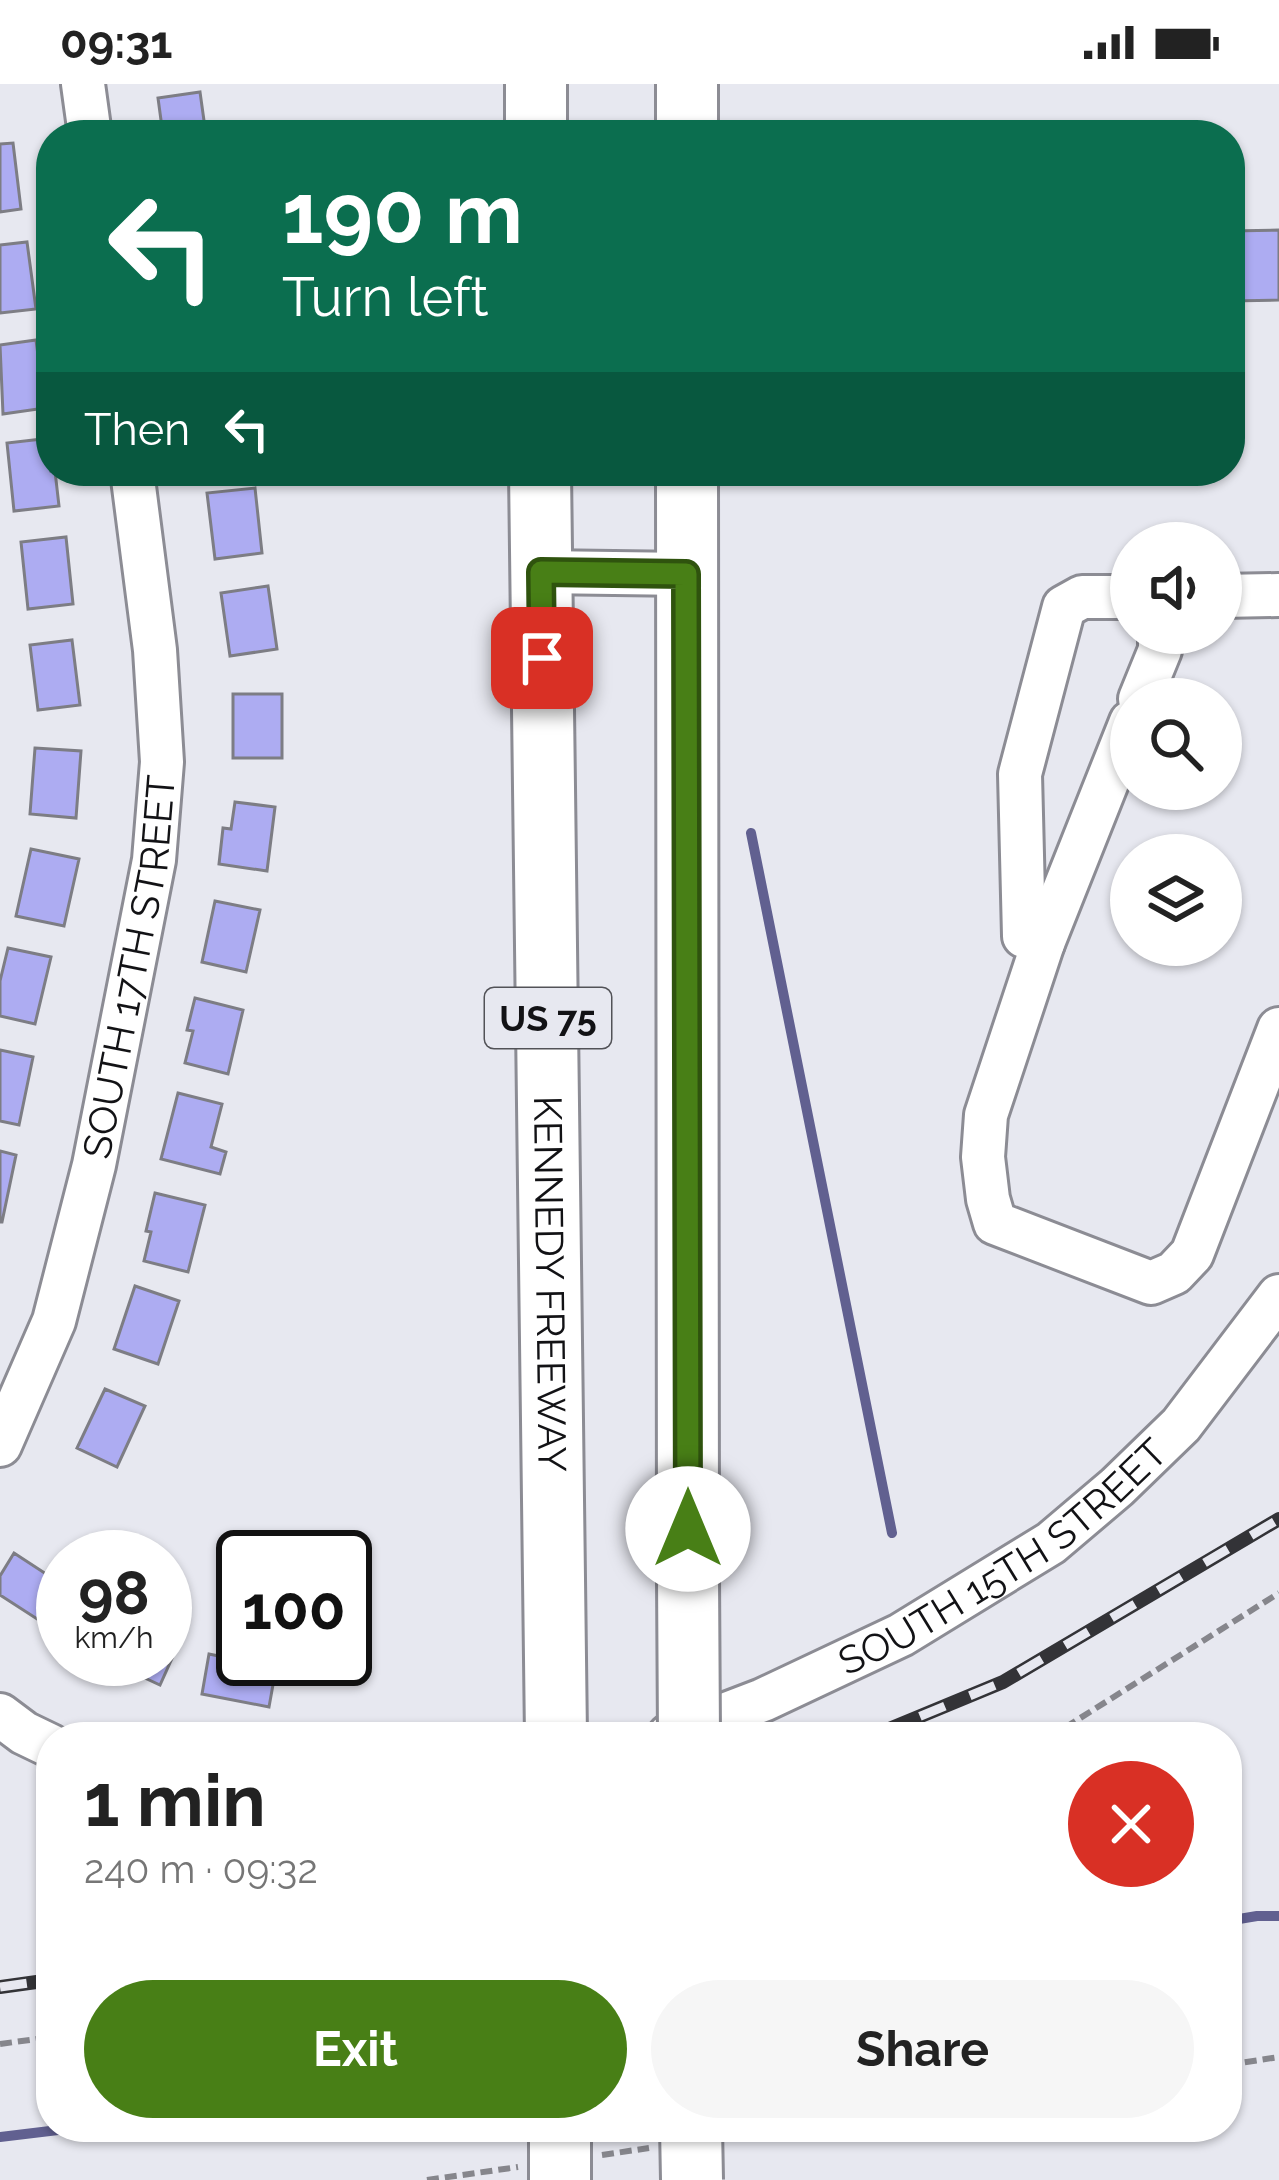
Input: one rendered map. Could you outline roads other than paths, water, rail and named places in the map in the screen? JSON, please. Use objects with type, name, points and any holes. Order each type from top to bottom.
[{"type":"highway","points":[[536,84],[536,120]]},
{"type":"highway","points":[[686,84],[686,120]]},
{"type":"highway","name":"KENNEDY FREEWAY","points":[[540,486],[556,1722]]},
{"type":"highway","points":[[686,486],[689,1722]]},
{"type":"street","points":[[83,84],[88,120]]},
{"type":"street","name":"SOUTH 17TH STREET","points":[[0,1445],[54,1321],[94,1166],[154,860],[162,762],[155,650],[134,486]]},
{"type":"street","points":[[541,572],[686,574]]},
{"type":"street","points":[[1242,596],[1279,595]]},
{"type":"street","points":[[1043,943],[1024,936],[1020,774],[1064,607],[1082,597],[1110,597]]},
{"type":"street","points":[[1110,775],[1043,943],[986,1115],[983,1156],[995,1223],[1151,1283],[1174,1273],[1192,1254],[1279,1030]]},
{"type":"street","name":"SOUTH 15TH STREET","points":[[706,1722],[901,1635],[1051,1543],[1181,1425],[1279,1296]]},
{"type":"street","points":[[0,1715],[36,1738]]},
{"type":"waterway","points":[[751,833],[892,1533]]},
{"type":"waterway","points":[[1242,1918],[1279,1916]]},
{"type":"waterway","points":[[0,2137],[36,2133]]},
{"type":"railway","points":[[906,1722],[1003,1682],[1279,1519]]},
{"type":"railway","points":[[0,1987],[36,1982]]}]
